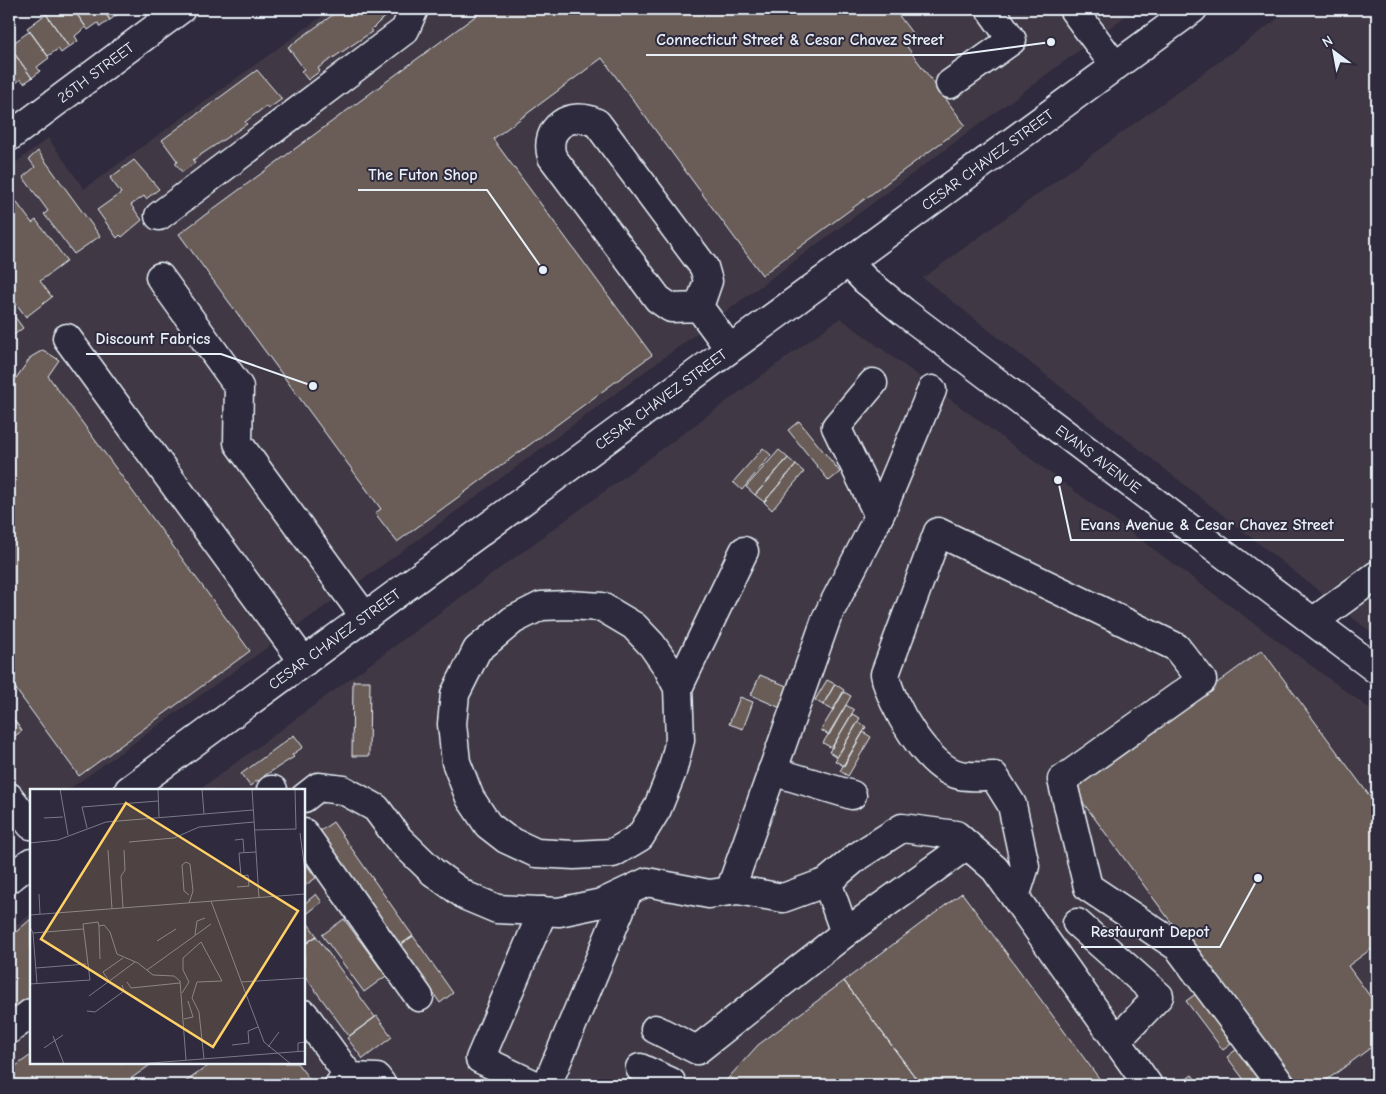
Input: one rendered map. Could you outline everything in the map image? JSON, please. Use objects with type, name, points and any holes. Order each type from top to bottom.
[{"type":"main road","name":"26TH STREET","points":[[9,137],[180,9]]},
{"type":"main road","points":[[159,216],[405,30],[414,9]]},
{"type":"main road","points":[[950,84],[1012,40],[990,9]]},
{"type":"main road","points":[[1073,9],[1115,66]]},
{"type":"main road","name":"CESAR CHAVEZ STREET","points":[[130,789],[1192,9]]},
{"type":"main road","points":[[575,117],[587,118],[597,123],[704,267],[708,281],[698,307],[671,308],[658,299],[552,157],[549,147],[552,135],[561,124],[575,117]]},
{"type":"main road","name":"EVANS AVENUE","points":[[848,262],[904,312],[1377,670]]},
{"type":"main road","points":[[160,277],[238,387],[238,443],[365,617]]},
{"type":"main road","points":[[698,307],[729,348]]},
{"type":"main road","points":[[67,338],[304,662]]},
{"type":"main road","points":[[873,383],[836,427],[879,516]]},
{"type":"main road","points":[[730,891],[827,617],[879,516],[932,390]]},
{"type":"main road","points":[[1014,897],[1025,866],[1012,805],[994,776],[958,775],[936,762],[898,713],[888,690],[885,674],[938,532],[1176,646],[1202,680],[1062,780],[1088,887],[1178,947],[1281,1085]]},
{"type":"main road","points":[[678,688],[744,551]]},
{"type":"main road","points":[[1314,621],[1377,575]]},
{"type":"main road","points":[[540,606],[602,607],[634,626],[658,652],[678,688],[680,740],[672,772],[657,809],[640,837],[613,853],[574,855],[536,852],[506,839],[488,825],[470,798],[456,762],[452,724],[456,694],[477,650],[513,620],[540,606]]},
{"type":"main road","points":[[772,771],[852,795]]},
{"type":"main road","points":[[305,797],[318,787],[342,790],[376,808],[398,838],[433,872],[466,896],[497,909],[559,912],[602,903],[637,887],[709,894],[738,890],[783,898],[827,882],[858,856],[902,828],[956,836],[994,869],[1148,1085]]},
{"type":"main road","points":[[9,797],[30,824]]},
{"type":"main road","points":[[305,834],[419,997]]},
{"type":"main road","points":[[655,1029],[697,1050],[844,933],[967,845]]},
{"type":"main road","points":[[613,853],[637,887]]},
{"type":"main road","points":[[9,879],[30,863]]},
{"type":"main road","points":[[827,882],[844,933]]},
{"type":"main road","points":[[547,1085],[637,887]]},
{"type":"main road","points":[[535,1085],[480,1059],[543,911]]},
{"type":"main road","points":[[1077,923],[1159,996],[1116,1040]]},
{"type":"main road","points":[[9,1030],[30,1014]]},
{"type":"main road","points":[[305,1016],[344,1081],[377,1078],[382,1085]]},
{"type":"main road","points":[[640,1068],[671,1082],[671,1085]]},
{"type":"shaded area","points":[[332,9],[1135,9],[412,544],[69,789],[30,789],[30,818],[9,833],[9,168],[48,138],[84,189]]},
{"type":"shaded area","points":[[1291,9],[1377,9],[1377,637],[923,278]]},
{"type":"shaded area","points":[[840,318],[1377,714],[1377,1085],[9,1085],[9,930],[30,915],[30,1064],[305,1064],[305,789],[200,789]]},
{"type":"building","points":[[54,9],[73,9],[86,27],[75,36],[78,41],[69,47],[46,14]]},
{"type":"building","points":[[73,9],[102,9],[110,20],[100,27],[98,23],[88,30]]},
{"type":"building","points":[[102,9],[117,9],[115,11],[118,14],[110,20]]},
{"type":"building","points":[[341,9],[388,9],[391,13],[371,30],[373,31],[318,68],[320,71],[308,80],[301,71],[304,69],[288,47]]},
{"type":"building","points":[[485,9],[894,9],[915,37],[905,44],[965,125],[762,275],[602,58],[493,139],[652,355],[397,542],[375,513],[381,509],[179,234]]},
{"type":"building","points":[[46,14],[69,47],[61,53],[58,49],[48,56],[27,28]]},
{"type":"building","points":[[30,31],[49,58],[37,67],[40,71],[32,78],[9,46]]},
{"type":"building","points":[[9,46],[32,78],[24,83],[21,79],[11,87],[9,83]]},
{"type":"building","points":[[257,70],[282,99],[268,109],[266,106],[245,122],[247,124],[193,160],[195,163],[182,172],[175,163],[178,162],[162,140]]},
{"type":"building","points":[[38,151],[100,236],[74,254],[44,214],[48,211],[23,177],[35,167],[29,159]]},
{"type":"building","points":[[134,160],[159,189],[146,199],[144,196],[131,205],[142,220],[122,237],[120,235],[117,238],[97,210],[121,193],[110,178]]},
{"type":"building","points":[[9,192],[32,223],[36,220],[67,261],[40,281],[52,297],[26,317],[9,294]]},
{"type":"building","points":[[9,309],[23,328],[9,339]]},
{"type":"building","points":[[43,350],[59,360],[48,376],[250,651],[79,776],[9,680],[9,388],[31,357]]},
{"type":"building","points":[[799,421],[840,472],[829,481],[788,430]]},
{"type":"building","points":[[763,448],[771,455],[742,490],[733,482]]},
{"type":"building","points":[[779,450],[788,458],[755,495],[746,487]]},
{"type":"building","points":[[788,458],[796,465],[764,502],[755,495]]},
{"type":"building","points":[[796,465],[804,472],[772,510],[764,502]]},
{"type":"building","points":[[1262,650],[1377,806],[1377,957],[1371,949],[1348,966],[1377,1006],[1377,1043],[1320,1085],[1291,1085],[1073,789]]},
{"type":"building","points":[[760,675],[794,689],[785,710],[751,695]]},
{"type":"building","points":[[9,680],[17,690],[9,696]]},
{"type":"building","points":[[827,680],[835,684],[823,705],[815,700]]},
{"type":"building","points":[[353,681],[370,681],[369,756],[352,756]]},
{"type":"building","points":[[835,684],[844,690],[833,710],[823,705]]},
{"type":"building","points":[[844,692],[851,696],[829,735],[821,730]]},
{"type":"building","points":[[740,697],[753,702],[743,729],[729,724]]},
{"type":"building","points":[[846,705],[854,710],[832,748],[823,743]]},
{"type":"building","points":[[9,713],[22,731],[9,740]]},
{"type":"building","points":[[852,714],[860,718],[837,757],[829,752]]},
{"type":"building","points":[[858,722],[866,727],[844,766],[835,761]]},
{"type":"building","points":[[863,732],[871,737],[848,776],[840,771]]},
{"type":"building","points":[[294,735],[303,747],[292,755],[294,757],[264,776],[266,779],[260,783],[258,780],[250,786],[241,774]]},
{"type":"building","points":[[333,822],[413,936],[400,945],[320,831]]},
{"type":"building","points":[[305,862],[316,878],[305,885]]},
{"type":"building","points":[[962,893],[1104,1085],[921,1085],[844,981]]},
{"type":"building","points":[[316,894],[322,902],[305,915],[305,903]]},
{"type":"building","points":[[305,919],[317,936],[305,944]]},
{"type":"building","points":[[344,919],[386,976],[364,992],[322,935]]},
{"type":"building","points":[[30,920],[30,1001],[9,1016],[9,938]]},
{"type":"building","points":[[316,936],[375,1017],[349,1036],[305,976],[305,944]]},
{"type":"building","points":[[413,936],[453,993],[440,1003],[400,945]]},
{"type":"building","points":[[844,981],[921,1085],[736,1085],[730,1076],[758,1045]]},
{"type":"building","points":[[1197,993],[1234,1042],[1223,1050],[1186,1001]]},
{"type":"building","points":[[377,1016],[392,1037],[363,1059],[347,1038]]},
{"type":"building","points":[[1238,1048],[1266,1085],[1248,1085],[1227,1057]]},
{"type":"building","points":[[30,1056],[30,1064],[152,1064],[122,1085],[9,1085],[9,1071]]},
{"type":"building","points":[[211,1064],[298,1064],[314,1085],[181,1085]]},
{"type":"building","points":[[1192,1075],[1200,1085],[1180,1084]]},
{"type":"building","points":[[730,1076],[736,1085],[723,1085]]},
{"type":"place","name":"Connecticut Street & Cesar Chavez Street","points":[[1051,42]]},
{"type":"place","name":"The Futon Shop","points":[[543,270]]},
{"type":"place","name":"Discount Fabrics","points":[[313,386]]},
{"type":"place","name":"Evans Avenue & Cesar Chavez Street","points":[[1058,480]]},
{"type":"place","name":"Restaurant Depot","points":[[1258,878]]}]
